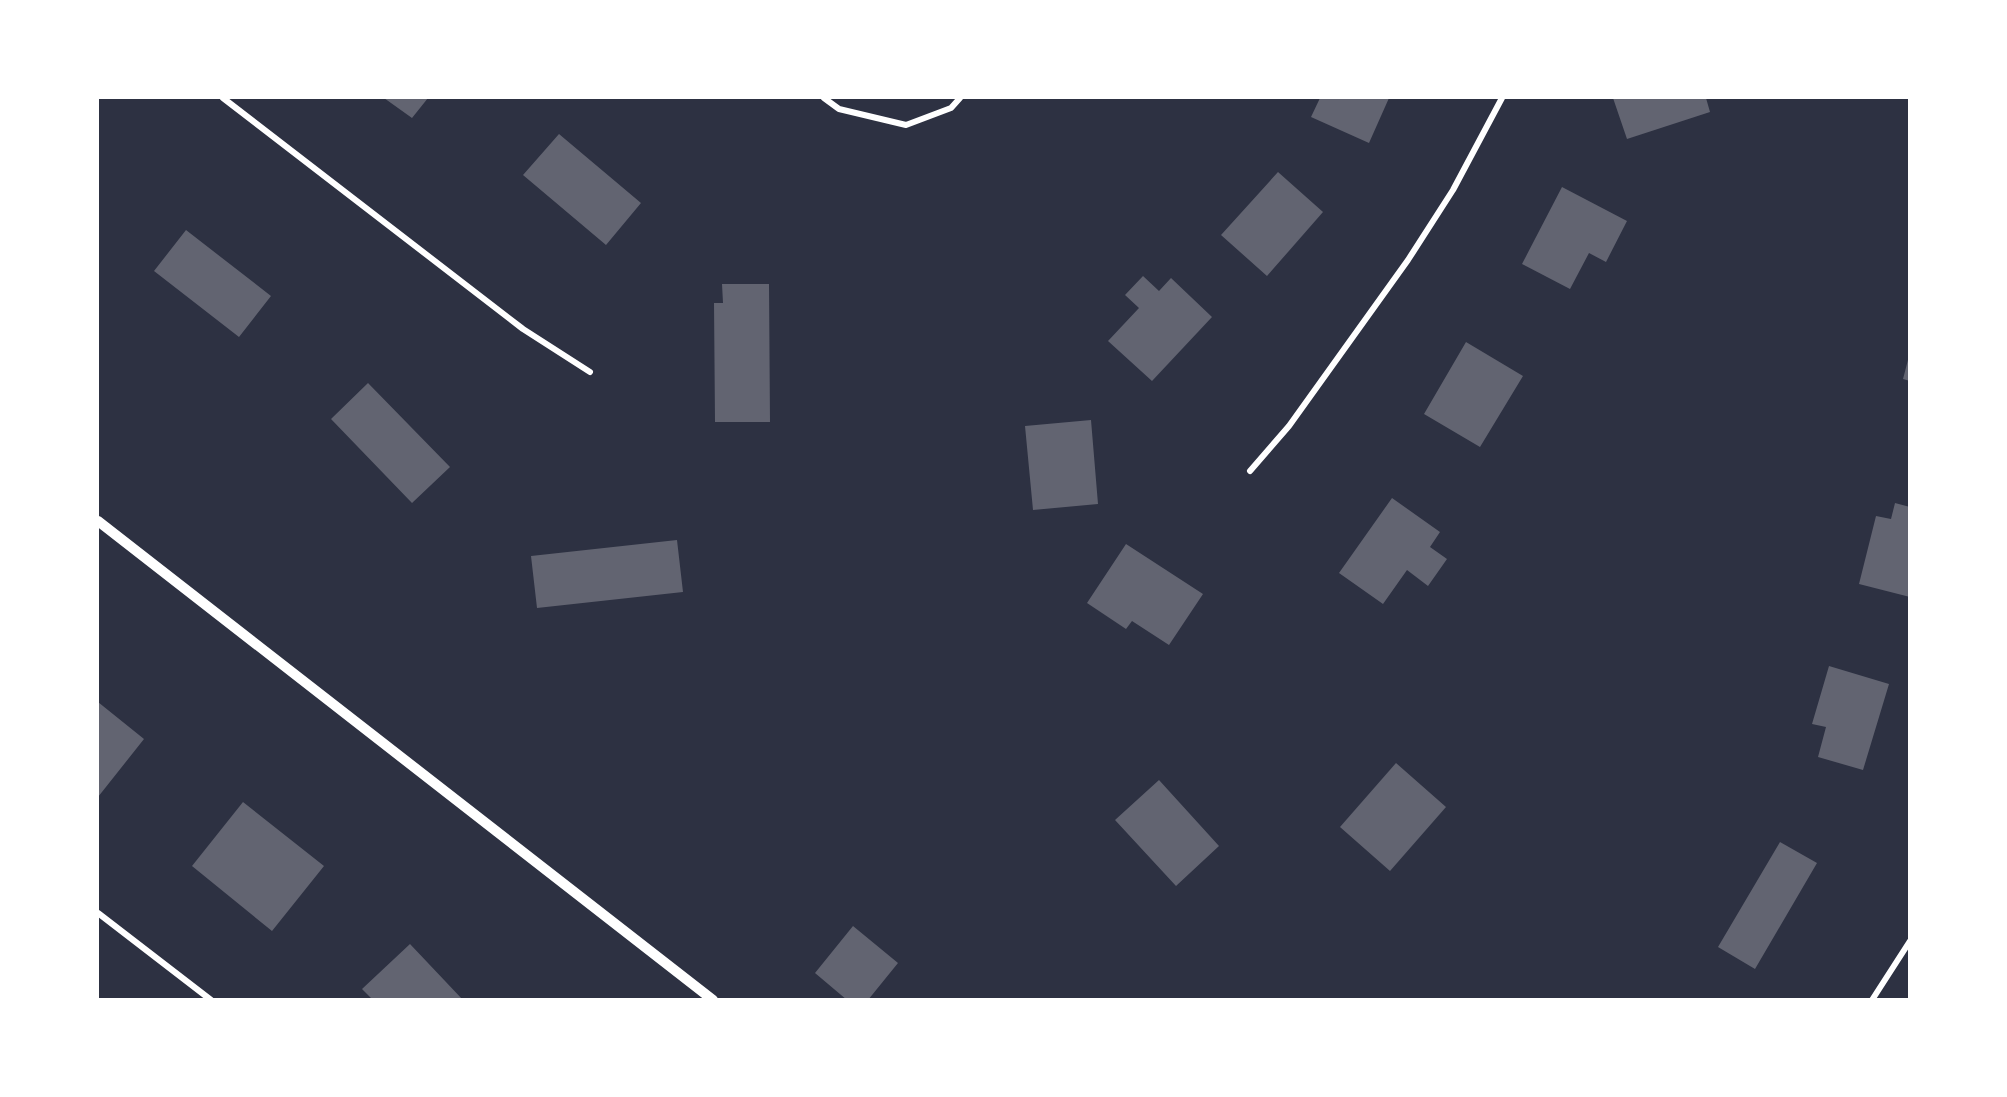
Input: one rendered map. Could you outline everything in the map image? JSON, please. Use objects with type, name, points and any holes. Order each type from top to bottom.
[{"type":"street","points":[[223,98],[523,329],[590,372]]},
{"type":"street","points":[[824,98],[839,109],[906,125],[951,108],[960,98]]},
{"type":"street","points":[[1250,471],[1289,426],[1408,260],[1453,190],[1502,98]]},
{"type":"street","points":[[98,521],[713,999]]},
{"type":"street","points":[[98,913],[211,999]]},
{"type":"street","points":[[1872,999],[1907,950],[1910,941]]},
{"type":"building","points":[[384,98],[428,98],[412,118]]},
{"type":"building","points":[[1320,98],[1389,98],[1369,143],[1311,117]]},
{"type":"building","points":[[1613,98],[1706,98],[1710,112],[1627,139]]},
{"type":"building","points":[[559,134],[641,203],[606,245],[523,175]]},
{"type":"building","points":[[1278,172],[1323,212],[1267,276],[1221,235]]},
{"type":"building","points":[[1562,187],[1627,221],[1606,262],[1589,253],[1570,289],[1522,264]]},
{"type":"building","points":[[186,230],[271,296],[239,337],[154,271]]},
{"type":"building","points":[[1143,276],[1159,291],[1171,278],[1212,317],[1152,381],[1108,341],[1139,308],[1125,295]]},
{"type":"building","points":[[722,284],[769,284],[770,422],[715,422],[714,303],[723,303]]},
{"type":"building","points":[[1466,342],[1523,376],[1480,447],[1424,414]]},
{"type":"building","points":[[1910,356],[1910,381],[1903,379]]},
{"type":"building","points":[[368,383],[450,467],[412,503],[331,419]]},
{"type":"building","points":[[1091,420],[1098,504],[1033,510],[1025,426]]},
{"type":"building","points":[[1392,498],[1440,532],[1430,547],[1447,559],[1428,586],[1407,570],[1383,604],[1339,573]]},
{"type":"building","points":[[1895,503],[1910,507],[1910,597],[1859,584],[1876,516],[1891,519]]},
{"type":"building","points":[[677,540],[683,592],[537,608],[531,556]]},
{"type":"building","points":[[1126,544],[1203,594],[1169,645],[1132,621],[1126,629],[1087,603]]},
{"type":"building","points":[[1829,666],[1889,684],[1863,770],[1818,757],[1826,727],[1812,724]]},
{"type":"building","points":[[98,702],[144,739],[98,797]]},
{"type":"building","points":[[1396,763],[1446,807],[1390,871],[1340,827]]},
{"type":"building","points":[[1159,780],[1219,846],[1176,886],[1115,820]]},
{"type":"building","points":[[243,802],[324,866],[272,931],[192,866]]},
{"type":"building","points":[[1780,842],[1817,863],[1755,969],[1718,947]]},
{"type":"building","points":[[853,926],[898,963],[868,1000],[847,1000],[815,973]]},
{"type":"building","points":[[410,944],[463,1000],[373,1000],[362,989]]}]
